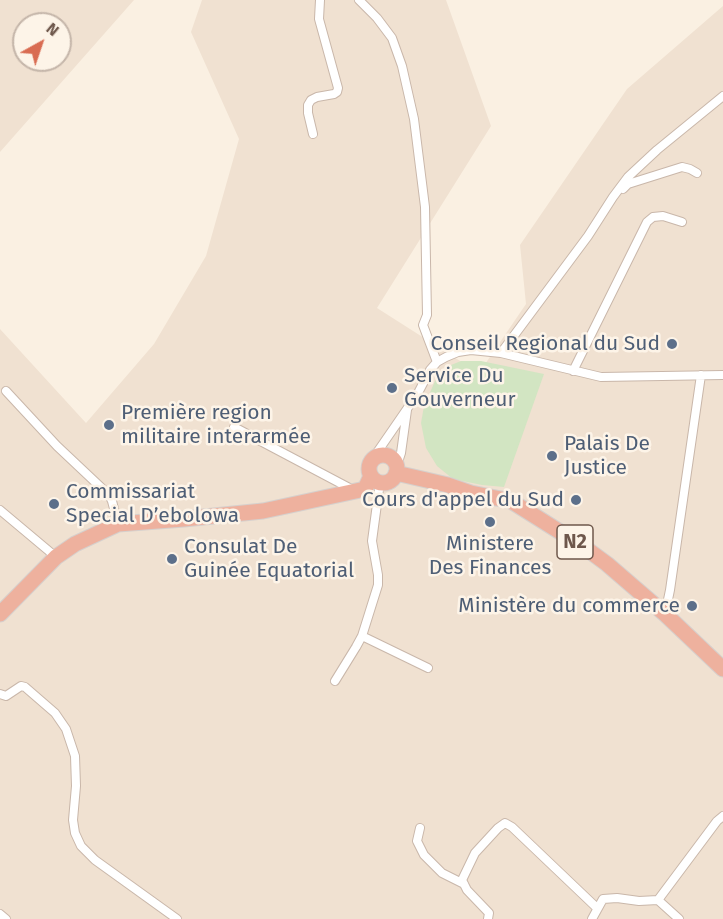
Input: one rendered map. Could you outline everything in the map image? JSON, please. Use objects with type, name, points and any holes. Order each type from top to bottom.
[{"type":"highway","name":"N2","points":[[376,456],[392,458],[396,470],[471,493],[511,501],[607,564],[665,614],[723,669]]},
{"type":"highway","points":[[376,456],[369,465],[369,471],[375,479],[390,481],[396,470]]},
{"type":"highway","points":[[0,614],[56,557],[75,544],[118,524],[263,511],[365,489],[375,479]]},
{"type":"street","points":[[313,134],[308,105],[317,97],[334,94],[338,88],[319,19],[320,0]]},
{"type":"street","points":[[359,0],[393,38],[414,119],[425,207],[427,315],[423,325],[437,362]]},
{"type":"street","points":[[501,353],[588,236],[628,177],[723,96]]},
{"type":"street","points":[[613,197],[628,184],[682,167],[697,173]]},
{"type":"street","points":[[573,371],[647,222],[653,217],[663,216],[682,222]]},
{"type":"street","points":[[376,456],[418,393],[430,370],[437,362],[458,352],[471,350],[501,353],[601,377],[723,375]]},
{"type":"street","points":[[665,614],[701,375]]},
{"type":"street","points":[[6,391],[57,446],[109,495],[118,524]]},
{"type":"street","points":[[396,470],[401,453],[407,410]]},
{"type":"street","points":[[234,427],[355,491]]},
{"type":"street","points":[[335,681],[362,636],[378,585],[372,541],[375,479]]},
{"type":"street","points":[[0,510],[56,557]]},
{"type":"street","points":[[362,636],[428,668]]},
{"type":"street","points":[[0,694],[6,696],[21,686],[25,687],[55,713],[66,729],[75,756],[76,786],[73,820],[75,833],[81,846],[95,860],[177,919]]},
{"type":"street","points":[[657,900],[723,816]]},
{"type":"street","points":[[488,919],[489,913],[467,890],[462,880],[475,853],[505,823],[512,827],[597,908]]},
{"type":"street","points":[[420,828],[417,842],[424,855],[442,873],[464,884]]},
{"type":"street","points":[[592,919],[603,899],[617,898],[639,901],[657,900],[679,919]]},
{"type":"street","points":[[0,914],[6,919]]},
{"type":"shaded area","points":[[0,0],[134,0],[72,70],[72,12],[12,12],[12,72],[71,72],[0,152]]},
{"type":"shaded area","points":[[202,0],[446,0],[491,126],[377,308],[479,373],[526,304],[520,245],[627,89],[723,6],[723,919],[0,919],[0,329],[86,423],[154,344],[206,256],[239,139],[191,32]]},
{"type":"green space","points":[[461,361],[481,361],[544,374],[504,487],[453,479],[437,466],[426,448],[421,423],[424,406],[435,381],[442,372]]},
{"type":"place","name":"Conseil Regional du Sud","points":[[672,344]]},
{"type":"place","name":"Service Du Gouverneur","points":[[392,388]]},
{"type":"place","name":"Première region militaire interarmée","points":[[109,425]]},
{"type":"place","name":"Palais De Justice","points":[[552,456]]},
{"type":"place","name":"Cours d'appel du Sud","points":[[576,500]]},
{"type":"place","name":"Commissariat Special D’ebolowa","points":[[54,504]]},
{"type":"place","name":"Ministere Des Finances","points":[[490,522]]},
{"type":"place","name":"Consulat De Guinée Equatorial","points":[[172,559]]},
{"type":"place","name":"Ministère du commerce","points":[[692,606]]}]
